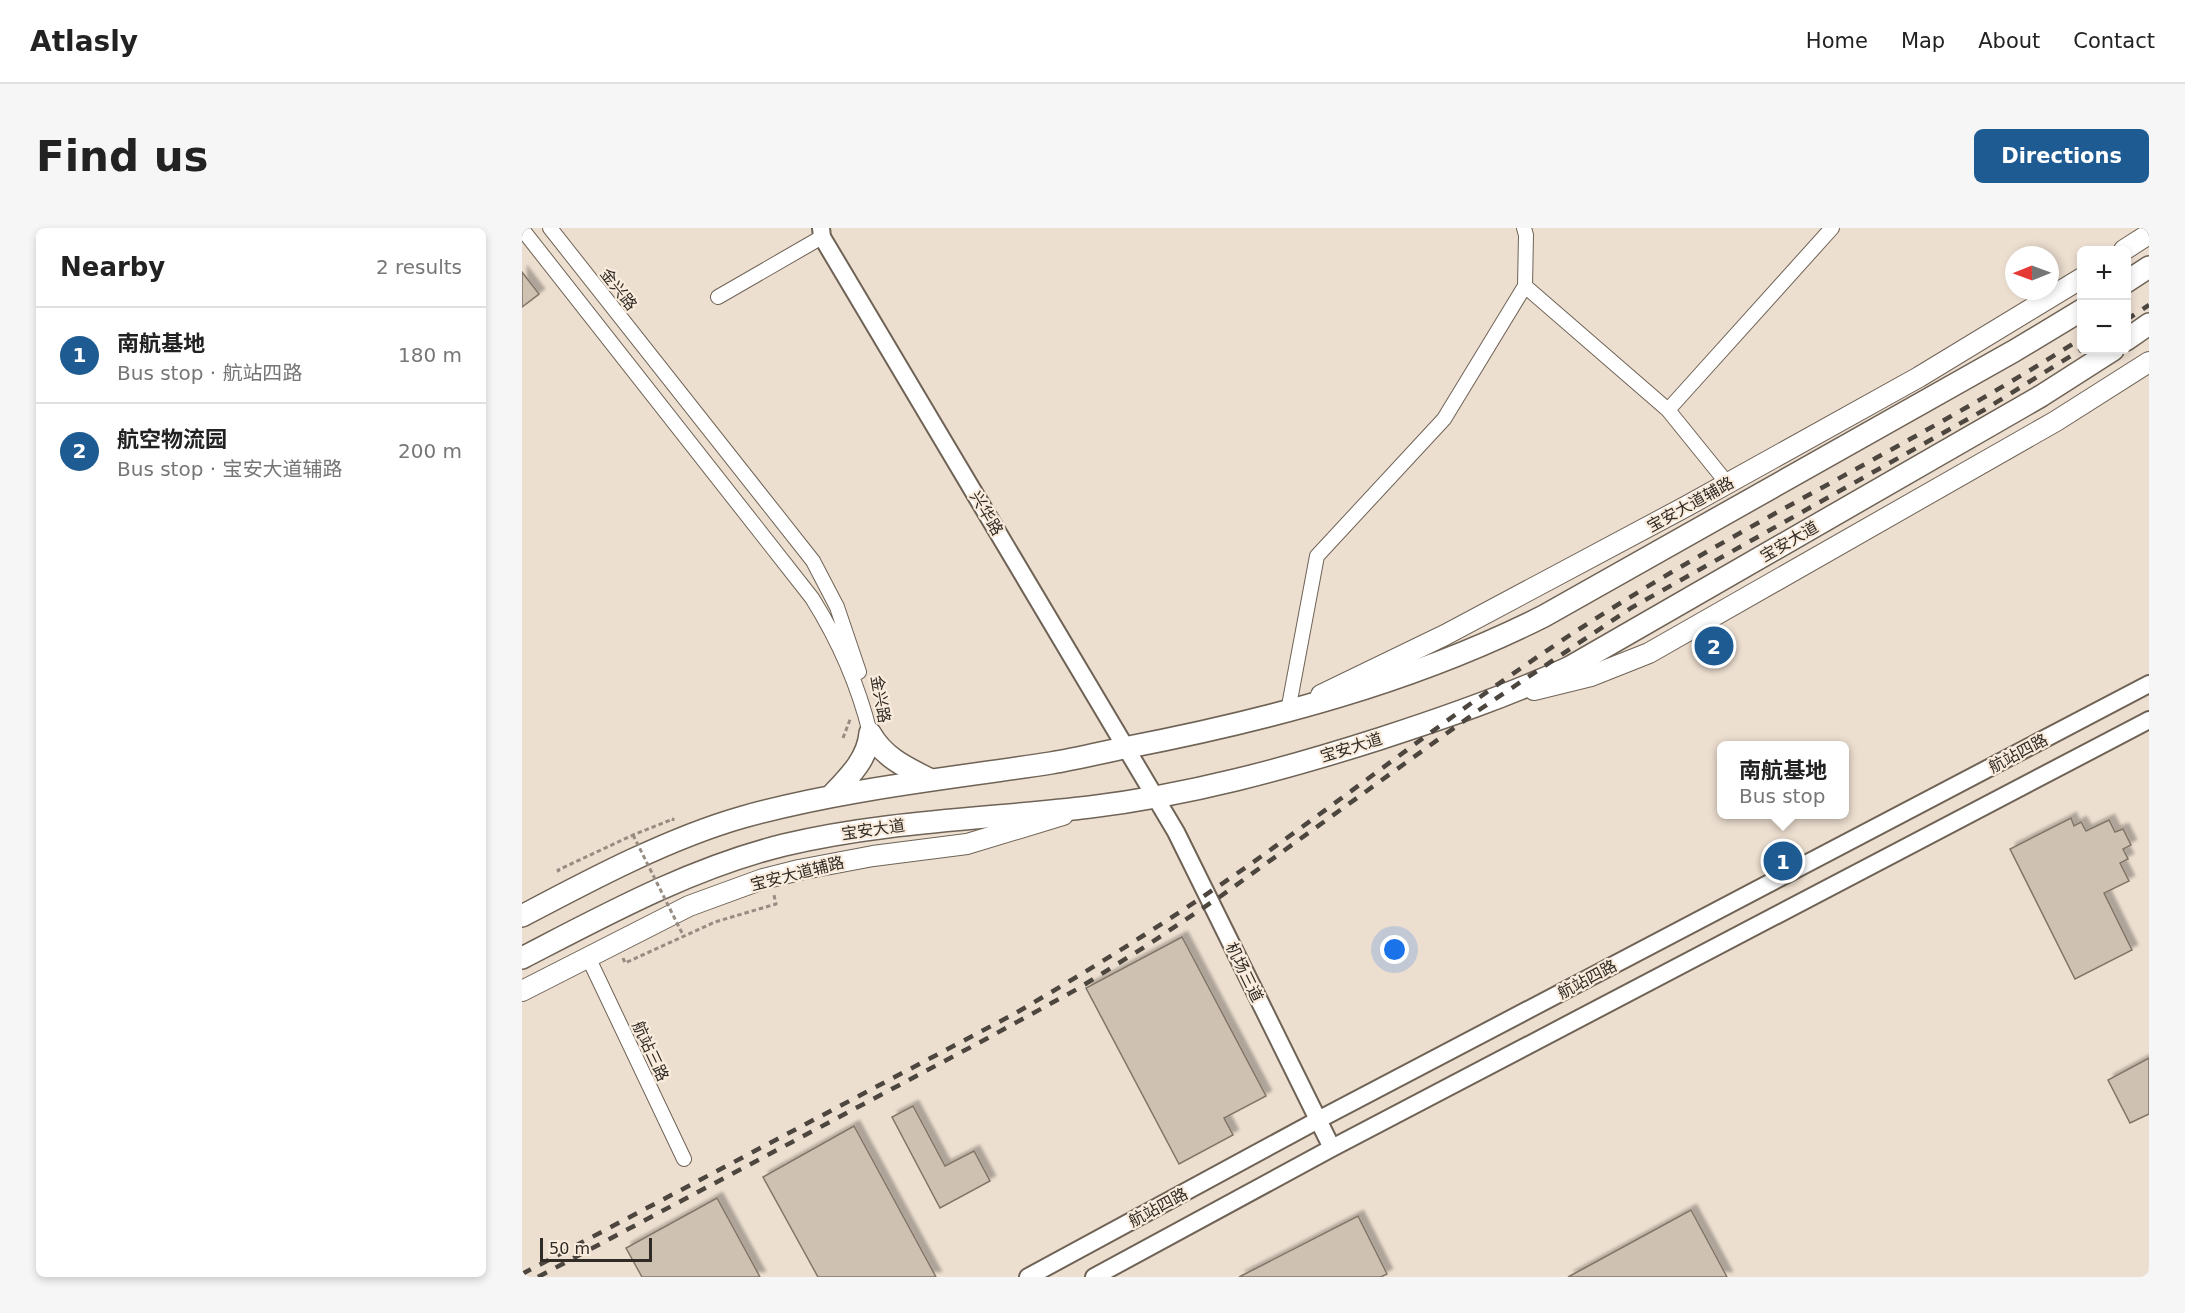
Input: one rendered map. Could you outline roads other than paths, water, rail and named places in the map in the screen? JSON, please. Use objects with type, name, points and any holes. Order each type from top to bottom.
[{"type":"main road","points":[[2130,246],[2149,234]]},
{"type":"main road","points":[[2131,279],[2149,267]]},
{"type":"main road","name":"宝安大道辅路","points":[[1288,711],[1487,613],[1727,483],[1919,377],[2077,281]]},
{"type":"main road","points":[[522,916],[674,842],[741,818],[831,796],[1053,763],[1207,732],[1288,711],[1439,663],[1503,636],[1555,610],[2004,357],[2077,313]]},
{"type":"main road","points":[[2131,337],[2149,324]]},
{"type":"main road","name":"宝安大道","points":[[522,958],[688,876],[784,845],[890,825],[1090,807],[1218,785],[1348,749],[1497,699],[1570,667],[2041,396],[2107,354]]},
{"type":"main road","points":[[1497,699],[1591,676],[1649,653],[2056,421],[2149,362]]},
{"type":"main road","points":[[870,733],[877,746],[898,764],[932,780]]},
{"type":"main road","points":[[831,796],[854,772],[869,744],[870,733]]},
{"type":"main road","name":"宝安大道辅路","points":[[522,991],[689,906],[763,879],[846,860],[921,848],[967,844],[1090,807]]},
{"type":"street","name":"金兴路","points":[[550,228],[813,561],[847,632],[862,682],[870,733]]},
{"type":"street","points":[[1288,711],[1317,556],[1444,419],[1525,286],[1526,236],[1524,228]]},
{"type":"street","points":[[1668,410],[1832,228]]},
{"type":"street","name":"金兴路","points":[[522,229],[812,598],[842,649],[863,705],[870,733]]},
{"type":"street","points":[[718,297],[821,233]]},
{"type":"street","name":"兴华路","points":[[821,233],[1156,797]]},
{"type":"street","points":[[1525,286],[1668,410],[1727,483]]},
{"type":"street","name":"航站四路","points":[[1028,1277],[1318,1120],[2149,684]]},
{"type":"street","name":"航站四路","points":[[1094,1277],[1332,1148],[2149,720]]},
{"type":"street","name":"机场三道","points":[[1156,797],[1176,832],[1332,1148]]},
{"type":"street","name":"航站三路","points":[[588,957],[684,1159]]},
{"type":"railway","points":[[2131,317],[2149,305]]},
{"type":"railway","points":[[522,1274],[1014,1014],[1078,976],[1235,875],[1462,710],[1581,628],[1705,553],[1958,412],[2077,341]]},
{"type":"railway","points":[[538,1277],[1079,988],[1221,896],[1479,710],[1631,608],[1984,410],[2077,352]]},
{"type":"place","name":"航空物流园","points":[[1714,646]]},
{"type":"place","name":"南航基地","points":[[1783,861]]}]
